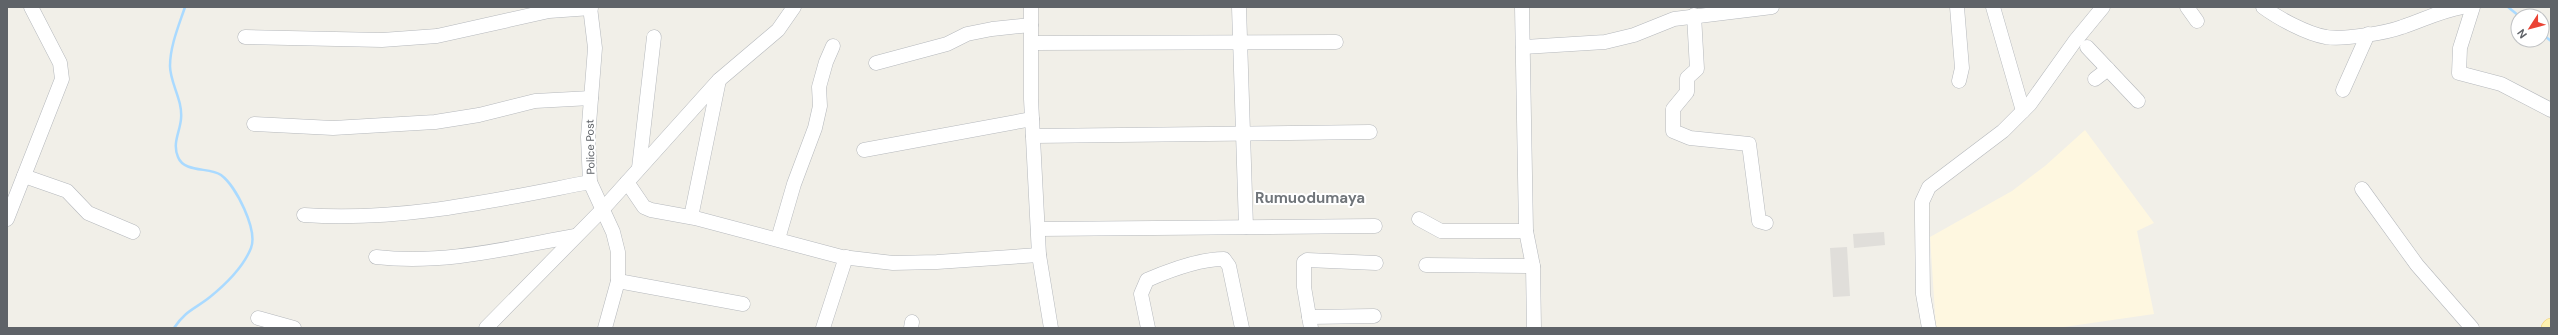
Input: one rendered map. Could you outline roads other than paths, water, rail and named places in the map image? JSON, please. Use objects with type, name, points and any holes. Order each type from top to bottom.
[{"type":"street","points":[[7,219],[62,79],[60,63],[31,7]]},
{"type":"street","points":[[245,37],[382,40],[437,36],[549,11],[590,7]]},
{"type":"street","name":"Police Post","points":[[590,7],[595,48],[588,137],[590,182],[613,232],[618,252],[618,280],[606,328]]},
{"type":"street","points":[[486,328],[602,210],[719,80],[778,30],[794,7]]},
{"type":"street","points":[[1031,7],[1032,119],[1039,255],[1051,328]]},
{"type":"street","points":[[1239,7],[1240,41],[1242,49],[1239,61],[1246,227]]},
{"type":"street","points":[[1522,7],[1526,232],[1533,266],[1534,328]]},
{"type":"street","points":[[1523,47],[1605,42],[1634,35],[1674,19],[1694,15],[1772,7]]},
{"type":"street","points":[[1957,7],[1962,68],[1959,81]]},
{"type":"street","points":[[1993,7],[2023,111]]},
{"type":"street","points":[[1929,328],[1923,294],[1922,202],[1929,187],[2003,131],[2023,111],[2103,7]]},
{"type":"street","points":[[2187,7],[2197,21]]},
{"type":"street","points":[[2263,7],[2276,16],[2326,37],[2368,34],[2401,28],[2440,11],[2462,7]]},
{"type":"street","points":[[2473,7],[2460,48],[2459,73],[2501,84],[2551,110]]},
{"type":"street","points":[[1694,15],[1697,69],[1687,78],[1687,92],[1673,109],[1673,132],[1690,138],[1749,144],[1759,221],[1766,223]]},
{"type":"street","points":[[876,63],[947,44],[967,34],[992,29],[1031,25]]},
{"type":"street","points":[[2343,90],[2368,34]]},
{"type":"street","points":[[639,168],[654,37]]},
{"type":"street","points":[[1032,43],[1240,41],[1336,42]]},
{"type":"street","points":[[778,239],[794,184],[815,128],[820,106],[820,87],[826,62],[833,46]]},
{"type":"street","points":[[2087,47],[2138,101]]},
{"type":"street","points":[[2095,79],[2108,69]]},
{"type":"street","points":[[691,217],[719,80]]},
{"type":"street","points":[[254,124],[333,128],[427,123],[479,114],[535,101],[590,98]]},
{"type":"street","points":[[864,150],[1032,119]]},
{"type":"street","points":[[1033,136],[1370,132]]},
{"type":"street","points":[[24,176],[63,189],[88,213],[133,232]]},
{"type":"street","points":[[304,215],[383,216],[437,210],[590,182]]},
{"type":"street","points":[[627,182],[644,207],[691,217],[846,258],[893,262],[937,262],[1039,255]]},
{"type":"street","points":[[2362,189],[2417,265],[2472,328]]},
{"type":"street","points":[[1420,219],[1441,230],[1526,232]]},
{"type":"street","points":[[1038,229],[1375,226]]},
{"type":"street","points":[[376,257],[403,260],[462,258],[575,236]]},
{"type":"street","points":[[823,328],[846,258]]},
{"type":"street","points":[[1148,328],[1142,294],[1147,280],[1165,272],[1214,259],[1224,259],[1229,266],[1242,328]]},
{"type":"street","points":[[1374,316],[1310,323],[1303,280],[1304,262],[1307,260],[1376,263]]},
{"type":"street","points":[[1426,265],[1533,266]]},
{"type":"street","points":[[618,280],[743,304]]},
{"type":"street","points":[[258,318],[294,328]]},
{"type":"waterway","points":[[174,328],[187,313],[210,297],[234,275],[248,255],[252,240],[249,220],[239,198],[227,181],[221,175],[216,173],[191,168],[181,162],[176,152],[176,142],[181,112],[172,79],[170,58],[175,36],[185,7]]},
{"type":"district","name":"Rumuodumaya","points":[[1310,198]]}]
